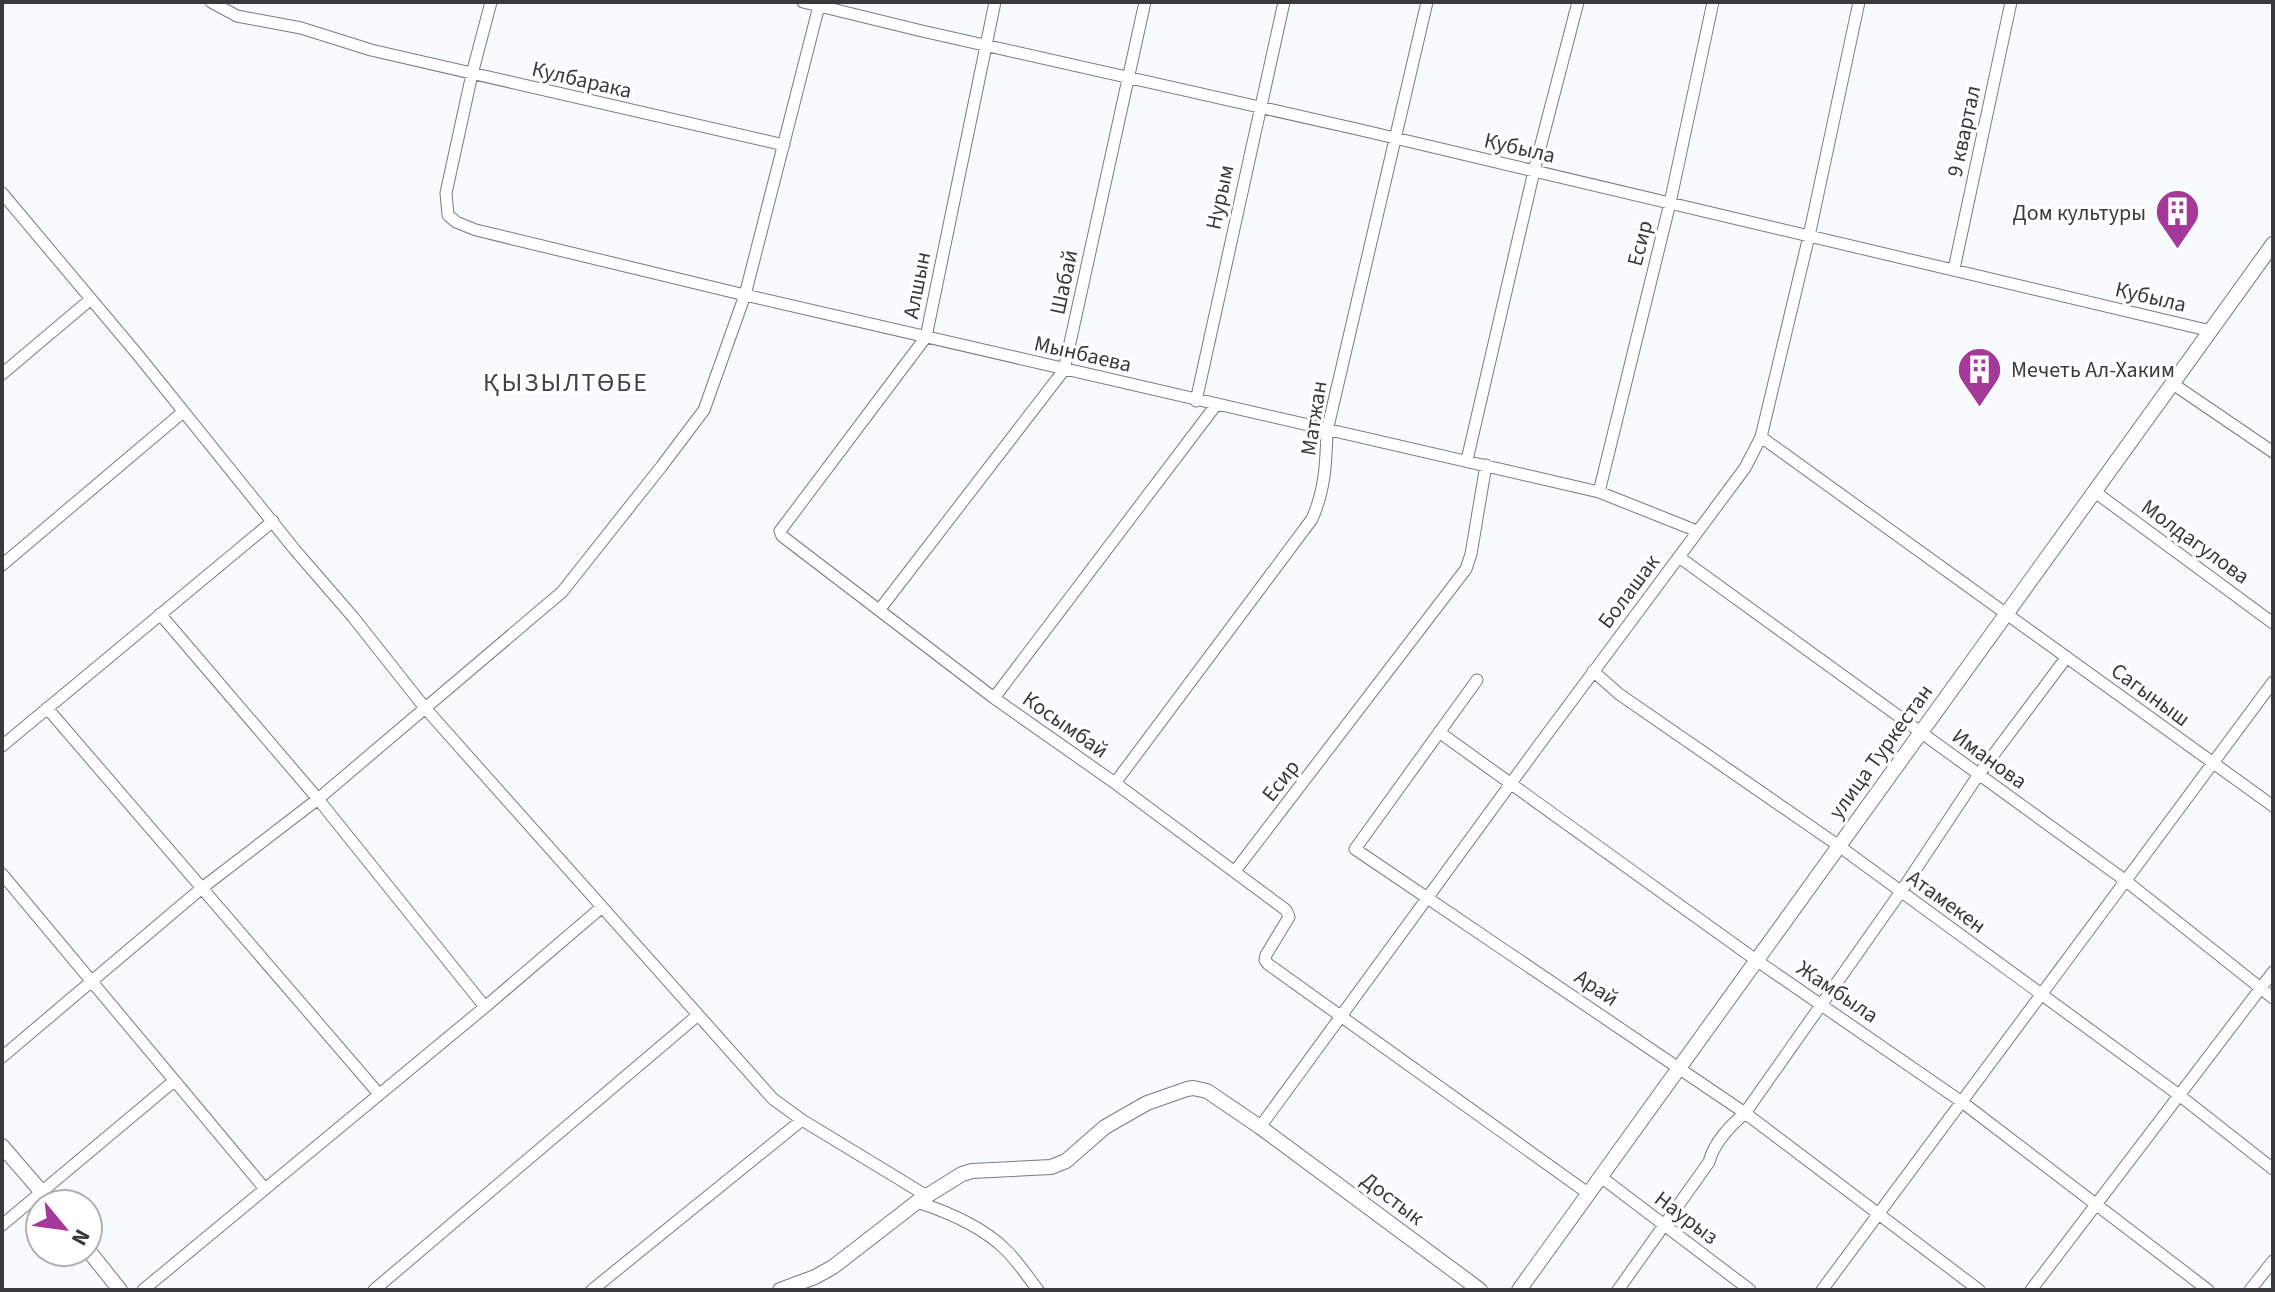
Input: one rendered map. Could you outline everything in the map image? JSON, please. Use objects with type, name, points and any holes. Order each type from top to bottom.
[{"type":"street","name":"Кулбарака","points":[[211,2],[237,16],[301,28],[371,50],[784,145]]},
{"type":"street","points":[[472,74],[491,2]]},
{"type":"street","name":"Кубыла","points":[[803,2],[2211,331]]},
{"type":"street","name":"Алшын","points":[[780,531],[926,337],[995,2]]},
{"type":"street","name":"Шабай","points":[[880,609],[1064,370],[1145,2]]},
{"type":"street","name":"Нурым","points":[[1196,401],[1284,2]]},
{"type":"street","name":"Матжан","points":[[1115,783],[1312,519],[1321,499],[1327,431],[1427,2]]},
{"type":"street","points":[[1467,460],[1534,171],[1578,2]]},
{"type":"street","name":"Есир","points":[[1599,492],[1670,203],[1713,2]]},
{"type":"street","name":"Болашак","points":[[1260,1127],[1745,468],[1761,437],[1809,236],[1859,2]]},
{"type":"street","name":"9 квартал","points":[[1954,269],[2011,2]]},
{"type":"street","points":[[2,1057],[202,888],[318,799],[562,592],[603,541],[704,410],[745,295],[819,4]]},
{"type":"street","name":"Мынбаева","points":[[472,74],[446,193],[448,215],[476,230],[1196,401],[1599,492],[1697,531]]},
{"type":"street","points":[[2,193],[425,708],[773,1099],[922,1199],[992,1238],[1038,1290]]},
{"type":"street","name":"улица Туркестан","points":[[1525,1288],[1679,1067],[2005,615],[2211,331],[2268,263],[2273,244]]},
{"type":"street","points":[[2,374],[91,299]]},
{"type":"street","points":[[2173,384],[2273,452]]},
{"type":"street","points":[[994,698],[1216,405]]},
{"type":"street","points":[[2,565],[183,412]]},
{"type":"street","name":"Сагыныш","points":[[1761,437],[2273,806]]},
{"type":"street","name":"Есир","points":[[1235,871],[1466,569],[1486,465]]},
{"type":"street","name":"Молдагулова","points":[[2095,492],[2273,623]]},
{"type":"street","points":[[2,746],[273,521]]},
{"type":"street","name":"Косымбай","points":[[780,531],[782,536],[994,698],[1115,783],[1289,913],[1265,960],[1341,1017]]},
{"type":"street","name":"Иманова","points":[[1679,557],[2126,881],[2273,998]]},
{"type":"street","points":[[160,614],[318,799],[485,1007]]},
{"type":"street","points":[[1618,1290],[1709,1162],[1713,1150],[1733,1123],[1745,1113],[1900,893],[1979,774],[2066,658]]},
{"type":"street","name":"Атамекен","points":[[1593,671],[1619,694],[1839,846],[2179,1095],[2273,1169]]},
{"type":"street","name":"Арай","points":[[1477,680],[1355,849],[1745,1113],[1979,1290]]},
{"type":"street","points":[[1822,1290],[2273,682]]},
{"type":"street","points":[[47,708],[379,1094]]},
{"type":"street","name":"Жамбыла","points":[[1439,732],[1756,960],[1962,1102],[2208,1290]]},
{"type":"street","points":[[2,874],[265,1189]]},
{"type":"street","points":[[143,1290],[602,907]]},
{"type":"street","points":[[2031,1290],[2273,972]]},
{"type":"street","points":[[374,1290],[698,1015]]},
{"type":"street","points":[[1341,1017],[1589,1194]]},
{"type":"street","points":[[58,1188],[174,1081]]},
{"type":"street","name":"Достык","points":[[780,1290],[833,1267],[922,1199],[962,1174],[1059,1165],[1105,1127],[1147,1103],[1193,1088],[1215,1095],[1480,1290]]},
{"type":"street","points":[[592,1290],[802,1120]]},
{"type":"street","points":[[2,1146],[38,1188]]},
{"type":"street","name":"Наурыз","points":[[1601,1177],[1750,1290]]},
{"type":"street","points":[[2,1225],[24,1212]]},
{"type":"street","points":[[2250,1290],[2273,1261]]},
{"type":"street","points":[[102,1268],[120,1290]]},
{"type":"place","name":"Дом культуры","points":[[2177,251]]},
{"type":"place","name":"Мечеть Ал-Хаким","points":[[1980,408]]},
{"type":"district","name":"ҚЫЗЫЛТӨБЕ","points":[[566,382]]}]
